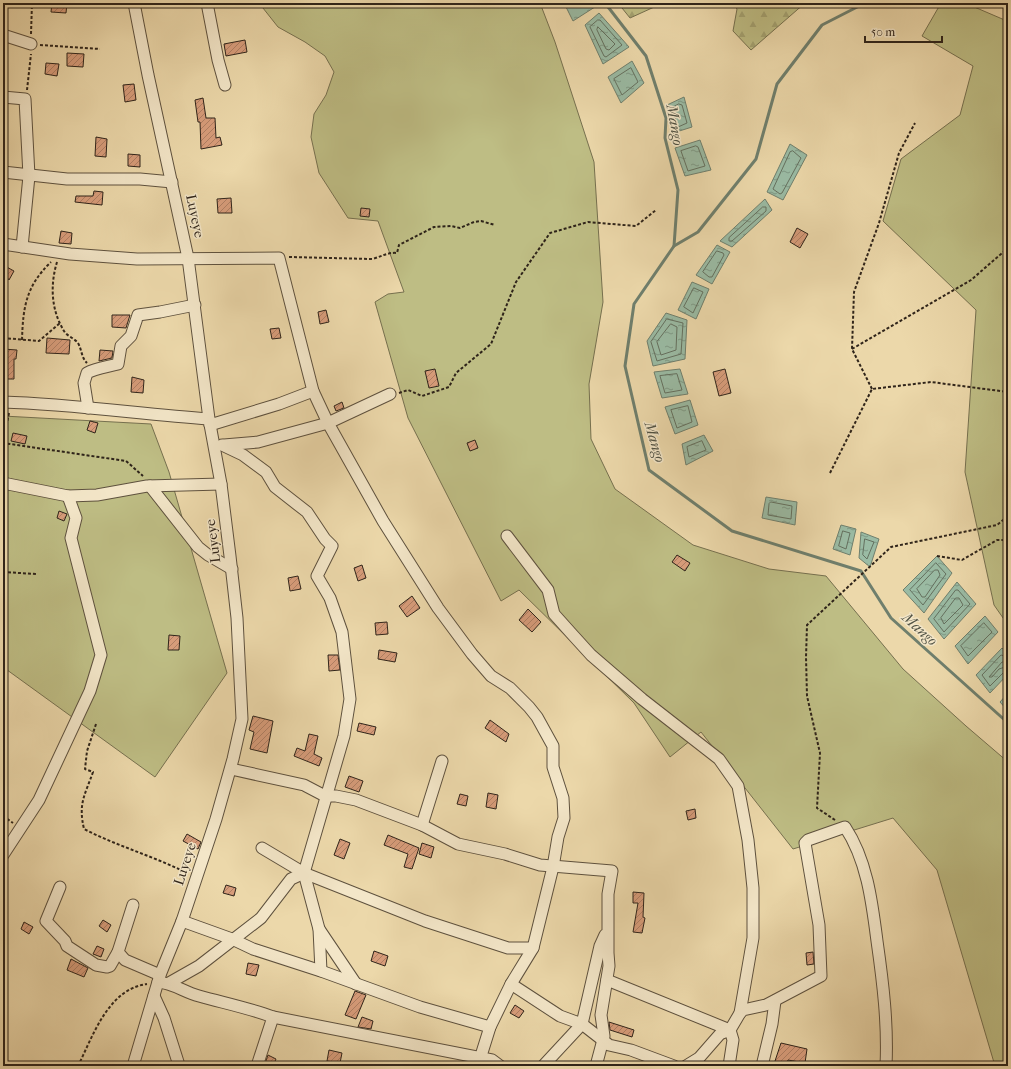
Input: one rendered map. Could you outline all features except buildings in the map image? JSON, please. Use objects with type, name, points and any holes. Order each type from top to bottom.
[{"type":"street","name":"Luyeye","points":[[133,1066],[154,996],[162,980],[197,878],[231,769],[242,719],[237,618],[221,484],[218,445],[209,422],[188,258],[148,75],[134,3]]},
{"type":"street","points":[[207,3],[218,60],[225,85]]},
{"type":"street","points":[[3,35],[31,44]]},
{"type":"street","points":[[3,97],[25,99],[29,176],[22,247]]},
{"type":"street","points":[[3,172],[67,179],[140,179],[172,182]]},
{"type":"street","points":[[3,244],[60,253],[137,259],[279,258],[313,391],[328,423],[383,521],[438,608],[492,676],[510,688],[537,716],[553,746],[553,767],[563,798],[564,818],[558,837],[553,867],[533,948],[511,984],[490,1027],[476,1062]]},
{"type":"street","points":[[88,408],[84,383],[87,372],[118,364],[121,346],[132,336],[138,315],[195,305]]},
{"type":"street","points":[[7,402],[56,404],[209,422],[279,404],[313,391]]},
{"type":"street","points":[[218,445],[258,442],[328,423],[390,394]]},
{"type":"street","points":[[218,445],[244,455],[266,472],[275,487],[308,512],[325,539],[332,546],[318,576],[330,598],[342,632],[350,699],[344,736],[325,796],[304,873],[319,929],[322,971]]},
{"type":"street","points":[[3,483],[68,496],[97,495],[150,486],[221,484]]},
{"type":"street","points":[[150,486],[198,547],[232,570]]},
{"type":"street","points":[[3,855],[39,800],[90,691],[101,656],[71,538],[76,518],[68,496]]},
{"type":"street","points":[[507,536],[548,590],[554,614],[571,633],[592,655],[642,698],[719,759],[738,786],[748,840],[753,896],[752,938],[740,1013],[730,1030],[720,1034],[699,1058],[686,1066]]},
{"type":"street","points":[[422,825],[442,761]]},
{"type":"street","points":[[231,769],[304,785],[325,796],[356,800],[422,825],[458,844],[553,867],[565,866],[612,871],[608,894],[609,966],[600,1015],[604,1036],[596,1066]]},
{"type":"street","points":[[740,1013],[743,1010],[757,1008],[774,1001],[821,976],[819,925],[805,843],[808,840],[845,827],[853,839],[869,887],[888,1031],[886,1066]]},
{"type":"street","points":[[262,848],[304,873],[425,921],[476,939],[508,948],[533,948]]},
{"type":"street","points":[[162,980],[199,966],[260,918],[291,879],[304,873]]},
{"type":"street","points":[[60,887],[46,921],[65,941],[67,946],[96,964],[107,967],[118,952],[133,906]]},
{"type":"street","points":[[182,922],[232,939],[253,950],[322,971],[420,1007],[490,1027]]},
{"type":"street","points":[[319,929],[356,984]]},
{"type":"street","points":[[543,1066],[582,1024],[600,946],[608,929]]},
{"type":"street","points":[[118,952],[125,960],[162,980],[197,996],[248,1008],[273,1017],[476,1062],[492,1060],[500,1066]]},
{"type":"street","points":[[607,980],[730,1030]]},
{"type":"street","points":[[511,984],[560,1016],[582,1024],[609,1045],[631,1050],[674,1066]]},
{"type":"street","points":[[154,996],[164,1018],[178,1066]]},
{"type":"street","points":[[762,1066],[772,1024],[774,1001]]},
{"type":"street","points":[[257,1066],[273,1017]]},
{"type":"street","points":[[729,1066],[733,1040],[730,1030]]},
{"type":"path","points":[[31,44],[100,49]]},
{"type":"path","points":[[872,389],[852,349],[854,292],[879,223],[899,153],[915,123]]},
{"type":"path","points":[[390,394],[408,390],[422,396],[449,387],[456,373],[492,344],[516,282],[550,233],[588,222],[636,226],[656,210]]},
{"type":"path","points":[[279,258],[296,256],[372,259],[380,257],[387,252],[397,253],[399,245],[434,227],[451,226],[460,228],[474,222],[481,221],[495,225]]},
{"type":"path","points":[[852,349],[971,280],[1008,248]]},
{"type":"path","points":[[60,253],[53,276],[53,293],[56,314],[65,332],[78,343],[83,358],[94,369]]},
{"type":"path","points":[[22,340],[24,304],[32,284],[60,253]]},
{"type":"path","points":[[3,338],[39,341],[60,322]]},
{"type":"path","points":[[872,389],[932,382],[1008,392]]},
{"type":"path","points":[[830,473],[872,389]]},
{"type":"path","points":[[7,402],[3,443],[126,461],[142,475],[150,486]]},
{"type":"path","points":[[845,827],[817,808],[820,752],[807,696],[807,625],[891,548],[997,524],[1008,516]]},
{"type":"path","points":[[937,556],[962,560],[997,540],[1008,540]]},
{"type":"path","points":[[3,572],[36,574]]},
{"type":"path","points":[[96,724],[87,751],[85,769],[93,772],[83,796],[80,815],[84,829],[112,843],[161,860],[197,878]]},
{"type":"path","points":[[78,1066],[104,1013],[124,993],[142,985],[162,980]]},
{"type":"path","points":[[21,1066],[35,1066]]},
{"type":"green space","points":[[259,3],[540,3],[555,42],[594,162],[603,302],[589,384],[591,439],[615,489],[693,545],[769,569],[826,576],[903,669],[1008,762],[1008,1066],[995,1066],[937,870],[893,818],[793,849],[701,732],[670,757],[634,703],[519,590],[501,601],[408,418],[375,302],[388,294],[404,292],[378,221],[348,218],[319,173],[311,137],[314,114],[326,95],[334,72],[325,56],[305,42],[278,27]]},
{"type":"green space","points":[[618,3],[663,3],[630,18]]},
{"type":"green space","points":[[733,3],[805,3],[751,50],[733,31],[737,9]]},
{"type":"green space","points":[[941,3],[965,3],[1007,21],[1008,19],[1008,625],[994,605],[965,472],[976,310],[883,221],[901,159],[960,115],[973,66],[922,36]]},
{"type":"green space","points":[[3,416],[151,424],[169,472],[227,673],[155,777],[3,667]]},
{"type":"water","points":[[564,3],[597,3],[598,5],[573,21]]},
{"type":"water","points":[[599,13],[629,47],[603,64],[585,25]]},
{"type":"water","points":[[632,61],[644,83],[621,103],[608,77]]},
{"type":"water","points":[[684,97],[692,127],[673,133],[667,105]]},
{"type":"water","points":[[700,140],[711,170],[685,176],[675,148]]},
{"type":"water","points":[[790,144],[807,155],[783,200],[767,192]]},
{"type":"water","points":[[765,199],[772,210],[732,247],[720,241]]},
{"type":"water","points":[[717,245],[730,252],[712,284],[696,275]]},
{"type":"water","points":[[692,282],[709,289],[696,319],[678,310]]},
{"type":"water","points":[[666,313],[687,320],[685,359],[653,366],[647,341]]},
{"type":"water","points":[[680,369],[688,394],[662,398],[654,372]]},
{"type":"water","points":[[690,400],[698,425],[675,434],[665,407]]},
{"type":"water","points":[[704,435],[713,451],[686,465],[682,444]]},
{"type":"water","points":[[766,497],[797,502],[795,525],[762,518]]},
{"type":"water","points":[[841,525],[856,529],[850,555],[833,549]]},
{"type":"water","points":[[861,532],[879,539],[870,567],[859,558]]},
{"type":"water","points":[[937,556],[952,573],[924,613],[903,590]]},
{"type":"water","points":[[957,582],[976,604],[944,639],[928,619]]},
{"type":"water","points":[[985,616],[998,632],[968,664],[955,646]]},
{"type":"water","points":[[1002,648],[1008,654],[1008,674],[990,693],[976,675]]},
{"type":"water","points":[[1008,693],[1008,711],[1000,702]]},
{"type":"waterway","name":"Mango","points":[[605,3],[646,56],[666,118],[665,138],[678,190],[674,246],[634,304],[625,366],[649,470],[732,531],[861,571],[891,618],[1008,723]]},
{"type":"waterway","points":[[674,246],[698,232],[756,159],[777,84],[822,25],[865,3]]}]
